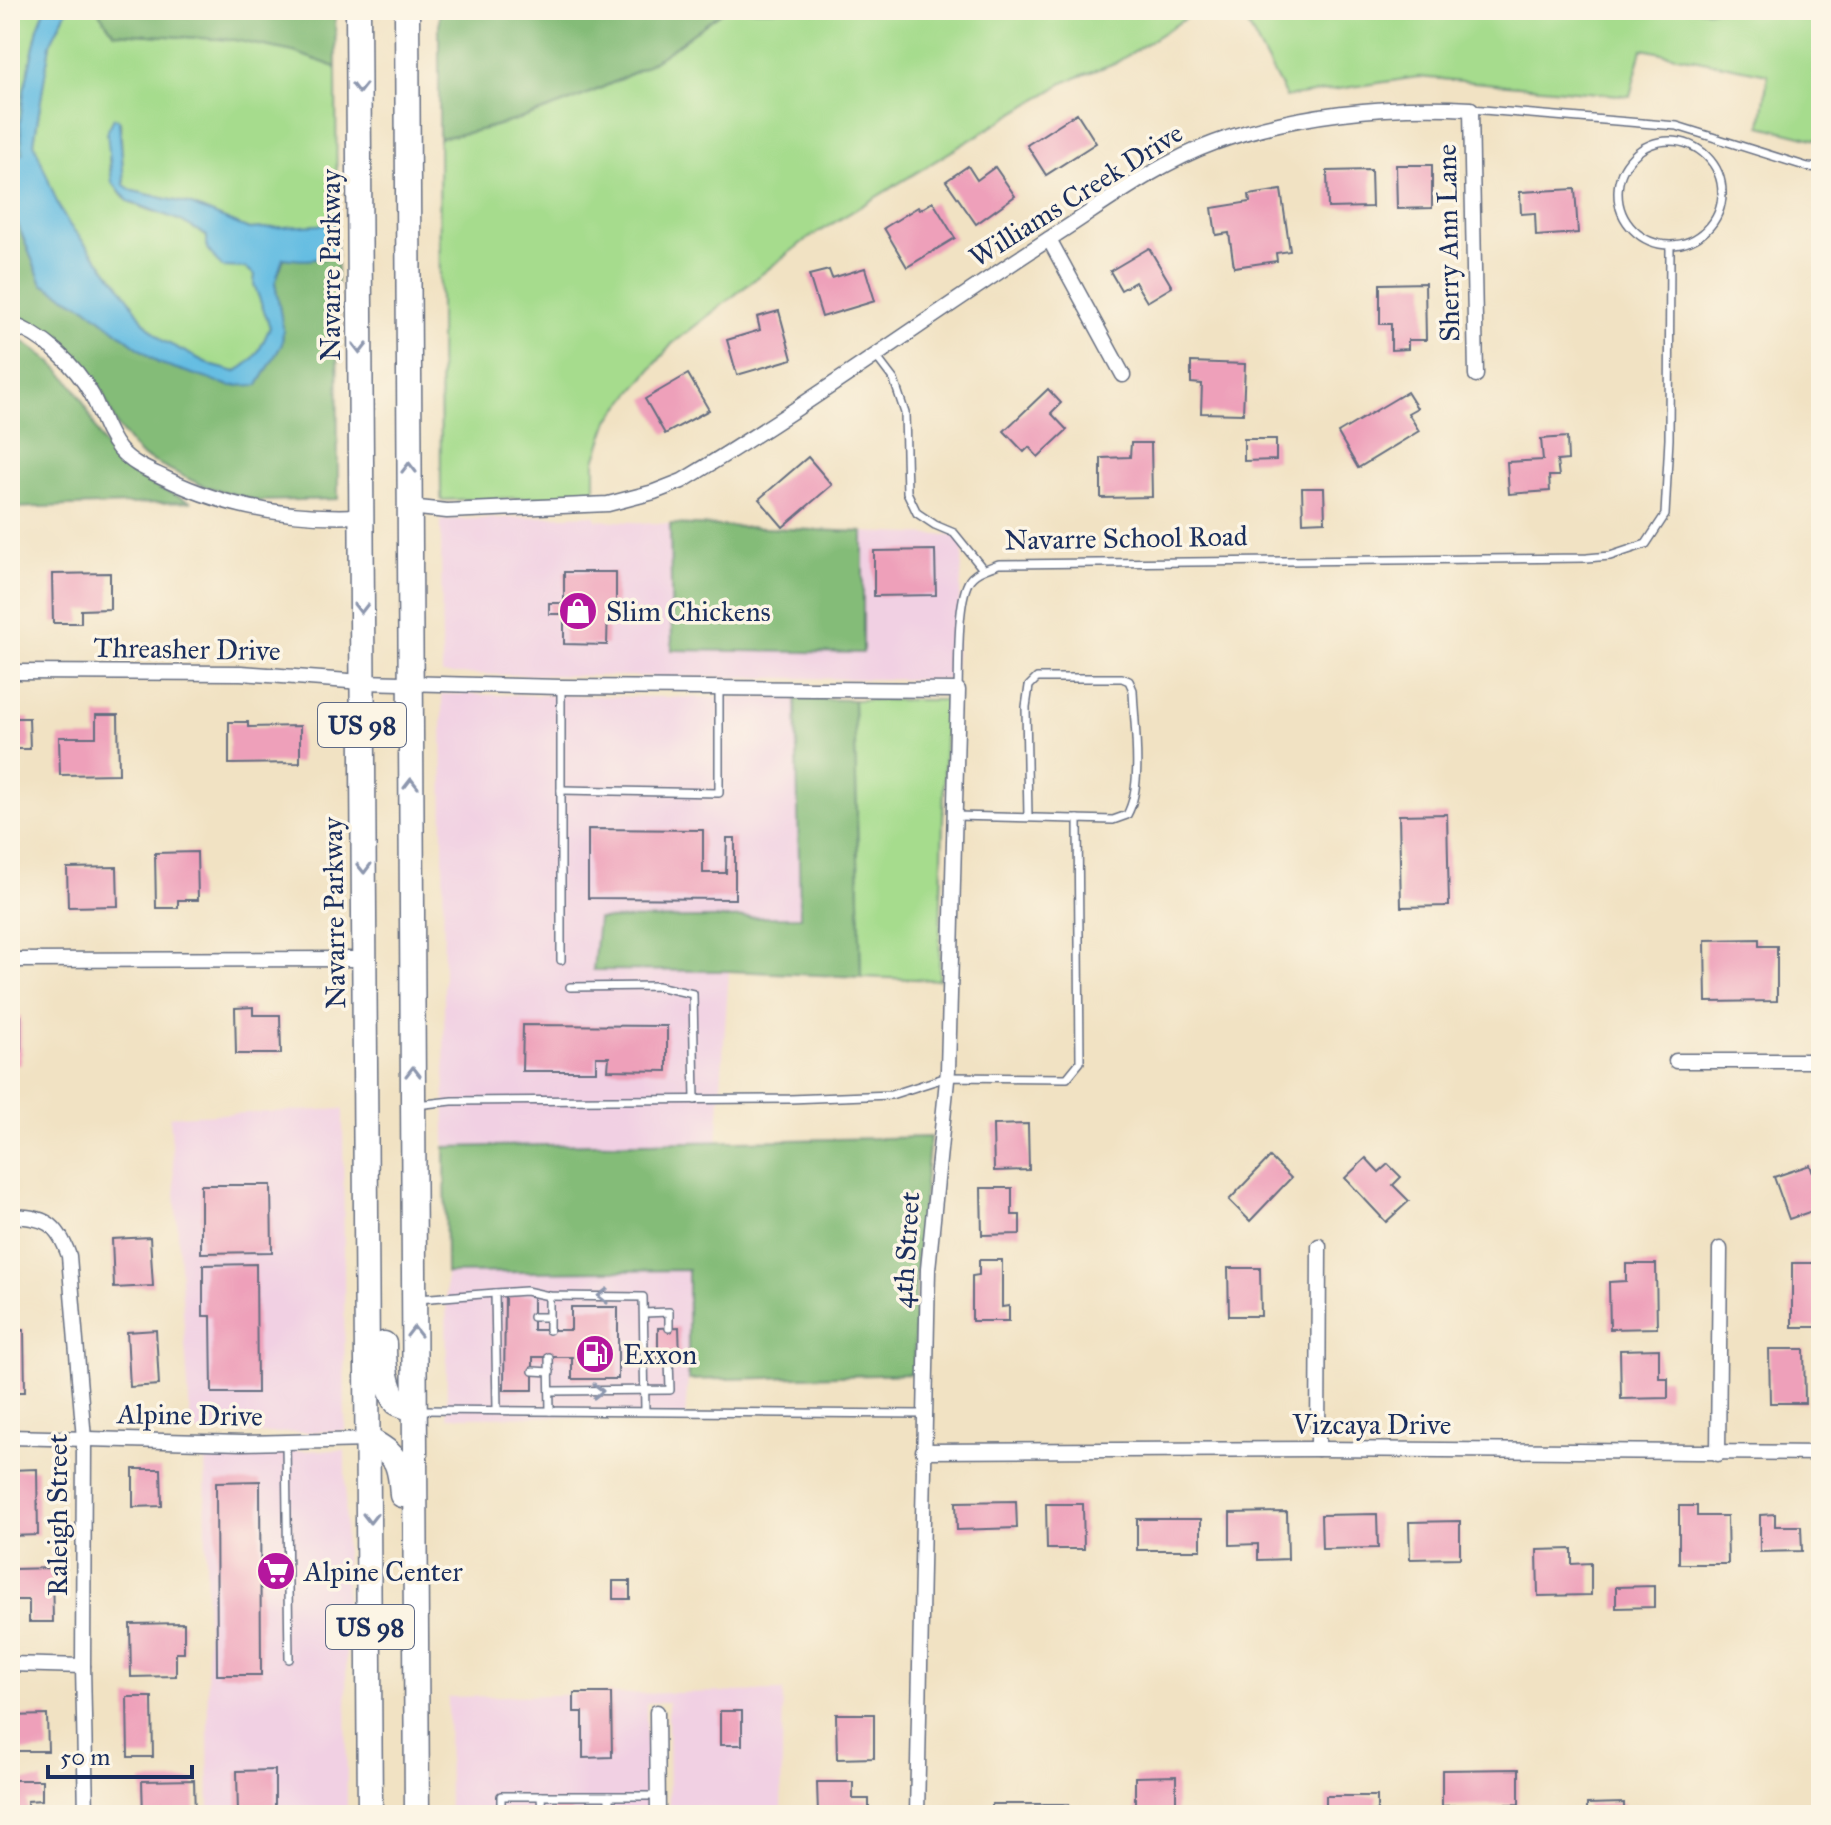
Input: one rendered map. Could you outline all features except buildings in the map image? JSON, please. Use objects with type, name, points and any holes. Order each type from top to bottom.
[{"type":"highway","name":"Navarre Parkway","points":[[358,10],[370,1812]]},
{"type":"highway","name":"US 98","points":[[407,10],[417,1815]]},
{"type":"highway","points":[[366,1109],[382,1142],[384,1369],[389,1389],[397,1403],[415,1410]]},
{"type":"highway","points":[[369,1440],[388,1450],[400,1466],[404,1717],[417,1743]]},
{"type":"street","name":"Williams Creek Drive","points":[[409,507],[461,511],[608,504],[654,492],[682,481],[714,462],[1049,239],[1187,154],[1279,124],[1374,110],[1471,109]]},
{"type":"street","name":"Sherry Ann Lane","points":[[1471,109],[1476,375]]},
{"type":"street","points":[[1049,239],[1123,375]]},
{"type":"street","points":[[10,324],[37,337],[75,371],[89,391],[107,430],[133,463],[197,494],[256,510],[328,518],[361,516]]},
{"type":"street","name":"Threasher Drive","points":[[10,672],[241,673],[362,682]]},
{"type":"street","points":[[362,682],[958,690]]},
{"type":"street","name":"4th Street","points":[[917,1815],[928,1269],[947,1077],[958,690]]},
{"type":"street","points":[[10,960],[365,959]]},
{"type":"street","points":[[1676,1061],[1821,1061]]},
{"type":"street","name":"Raleigh Street","points":[[10,1216],[48,1222],[58,1231],[69,1256],[84,1439],[86,1815]]},
{"type":"street","points":[[1318,1449],[1319,1246]]},
{"type":"street","points":[[1718,1454],[1720,1249]]},
{"type":"street","name":"Alpine Drive","points":[[10,1437],[242,1443],[369,1440]]},
{"type":"street","name":"Vizcaya Drive","points":[[923,1451],[1318,1449],[1821,1453]]},
{"type":"street","points":[[10,1664],[83,1666]]},
{"type":"street","points":[[657,1712],[658,1815]]},
{"type":"lane","name":"Williams Creek Drive","points":[[1471,109],[1677,126],[1808,167],[1821,168]]},
{"type":"lane","points":[[1674,141],[1677,126]]},
{"type":"lane","points":[[1674,141],[1690,145],[1705,154],[1716,169],[1722,186],[1721,204],[1715,221],[1703,234],[1687,243],[1670,246],[1653,243],[1639,235],[1624,215],[1618,191],[1630,160],[1642,149],[1657,142],[1674,141]]},
{"type":"lane","name":"Navarre School Road","points":[[958,690],[962,604],[968,582],[983,569],[999,564],[1587,558],[1610,556],[1646,544],[1665,515],[1669,439],[1670,246]]},
{"type":"lane","points":[[875,355],[894,380],[905,413],[907,492],[917,513],[954,533],[983,569]]},
{"type":"lane","points":[[953,816],[1028,818],[1113,820],[1127,815],[1133,804],[1136,776],[1133,690],[1129,681],[1122,678],[1032,680],[1026,707],[1028,818]]},
{"type":"lane","points":[[561,687],[561,960]]},
{"type":"lane","points":[[561,790],[719,793],[719,688]]},
{"type":"lane","points":[[413,1105],[452,1101],[891,1095],[947,1077],[1067,1078],[1080,1062],[1078,819]]},
{"type":"lane","points":[[570,987],[657,986],[693,994],[695,1100]]},
{"type":"lane","points":[[414,1299],[526,1291],[549,1296],[643,1297],[645,1411]]},
{"type":"lane","points":[[495,1293],[500,1345],[497,1410]]},
{"type":"lane","points":[[549,1296],[549,1330]]},
{"type":"lane","points":[[644,1313],[669,1312],[669,1328]]},
{"type":"lane","points":[[495,1317],[505,1317]]},
{"type":"lane","points":[[533,1317],[549,1317]]},
{"type":"lane","points":[[549,1357],[550,1411]]},
{"type":"lane","points":[[550,1391],[670,1390],[669,1359]]},
{"type":"lane","points":[[533,1371],[550,1372]]},
{"type":"lane","points":[[415,1410],[924,1414]]},
{"type":"lane","points":[[286,1442],[289,1659]]},
{"type":"lane","points":[[501,1815],[501,1796],[657,1796]]},
{"type":"lane","points":[[541,1796],[542,1815]]},
{"type":"lane","points":[[609,1796],[609,1815]]},
{"type":"lane","points":[[293,1809],[370,1812]]},
{"type":"shaded area","points":[[595,515],[596,520],[670,524],[673,650],[863,653],[863,532],[964,536],[954,680],[442,674],[441,520]]},
{"type":"shaded area","points":[[442,694],[796,699],[800,917],[598,920],[593,970],[729,971],[717,1142],[445,1147]]},
{"type":"shaded area","points":[[343,1109],[345,1431],[191,1432],[170,1116]]},
{"type":"shaded area","points":[[689,1270],[685,1416],[447,1417],[446,1273]]},
{"type":"shaded area","name":"Alpine Center","points":[[345,1450],[347,1815],[209,1815],[205,1452]]},
{"type":"shaded area","points":[[783,1691],[781,1815],[669,1815],[668,1702],[646,1703],[647,1815],[449,1815],[448,1697]]},
{"type":"green space","points":[[10,10],[45,10],[24,91],[20,122],[23,154],[10,160]]},
{"type":"green space","points":[[67,10],[97,10],[114,33],[235,40],[294,52],[336,67],[337,224],[249,229],[189,204],[133,191],[124,185],[120,121],[114,119],[109,162],[119,192],[133,204],[195,229],[255,275],[254,284],[270,327],[257,353],[235,372],[213,366],[163,341],[145,323],[119,284],[70,226],[58,205],[34,143],[50,44]]},
{"type":"green space","points":[[97,10],[335,10],[336,67],[294,52],[235,40],[114,33]]},
{"type":"green space","points":[[439,10],[725,10],[654,61],[621,79],[517,120],[439,138]]},
{"type":"green space","points":[[725,10],[1199,10],[1117,62],[1065,82],[804,241],[672,344],[609,420],[595,461],[595,496],[441,500],[439,138],[517,120],[621,79],[654,61]]},
{"type":"green space","points":[[1240,10],[1821,10],[1821,141],[1761,126],[1768,74],[1642,49],[1630,96],[1418,77],[1286,97]]},
{"type":"green space","points":[[10,205],[42,284],[87,308],[158,363],[258,385],[282,344],[283,328],[275,283],[284,258],[322,259],[337,252],[338,499],[258,501],[201,485],[140,455],[117,426],[100,387],[84,365],[44,330],[19,316],[10,315]]},
{"type":"green space","points":[[10,334],[39,353],[65,376],[85,405],[103,443],[124,468],[156,487],[191,502],[10,508]]},
{"type":"green space","points":[[670,524],[863,532],[863,653],[672,650]]},
{"type":"green space","points":[[796,699],[854,700],[861,977],[729,971],[593,970],[598,919],[800,917]]},
{"type":"green space","points":[[854,700],[946,700],[939,980],[861,977]]},
{"type":"green space","points":[[930,1137],[916,1268],[914,1374],[688,1380],[688,1270],[446,1273],[445,1147]]},
{"type":"water","points":[[45,10],[67,10],[50,44],[34,143],[58,205],[70,226],[119,284],[145,323],[163,341],[213,366],[235,372],[257,353],[270,327],[254,284],[255,275],[246,268],[222,267],[207,249],[207,236],[181,221],[128,201],[112,182],[107,132],[114,118],[119,120],[124,185],[133,191],[189,204],[249,229],[337,224],[337,252],[311,260],[283,258],[275,283],[283,328],[282,344],[258,385],[230,386],[158,363],[87,308],[42,284],[10,205],[10,160],[23,153],[20,122],[24,91]]},
{"type":"place","name":"Slim Chickens","points":[[578,611]]},
{"type":"place","name":"Exxon","points":[[595,1354]]},
{"type":"place","name":"Alpine Center","points":[[276,1571]]}]
